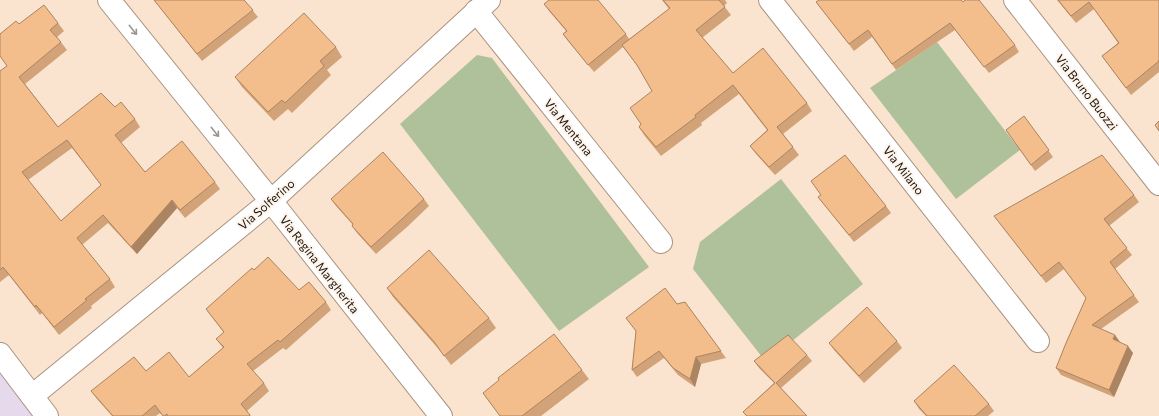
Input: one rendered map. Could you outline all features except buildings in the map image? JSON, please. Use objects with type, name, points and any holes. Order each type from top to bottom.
[{"type":"street","name":"Via Regina Margherita","points":[[109,0],[271,201],[441,416]]},
{"type":"street","name":"Via Milano","points":[[770,0],[1038,341]]},
{"type":"street","name":"Via Bruno Buozzi","points":[[1015,0],[1159,184]]},
{"type":"street","name":"Via Solferino","points":[[32,396],[271,201],[483,6]]},
{"type":"street","name":"Via Mentana","points":[[483,6],[661,242]]},
{"type":"street","points":[[0,354],[47,416]]},
{"type":"shaded area","points":[[0,361],[41,416],[0,416]]},
{"type":"green space","points":[[937,42],[1020,150],[956,199],[870,88]]},
{"type":"green space","points":[[477,55],[492,58],[649,267],[559,331],[400,124]]},
{"type":"green space","points":[[781,179],[863,284],[766,362],[693,269],[700,242]]}]
